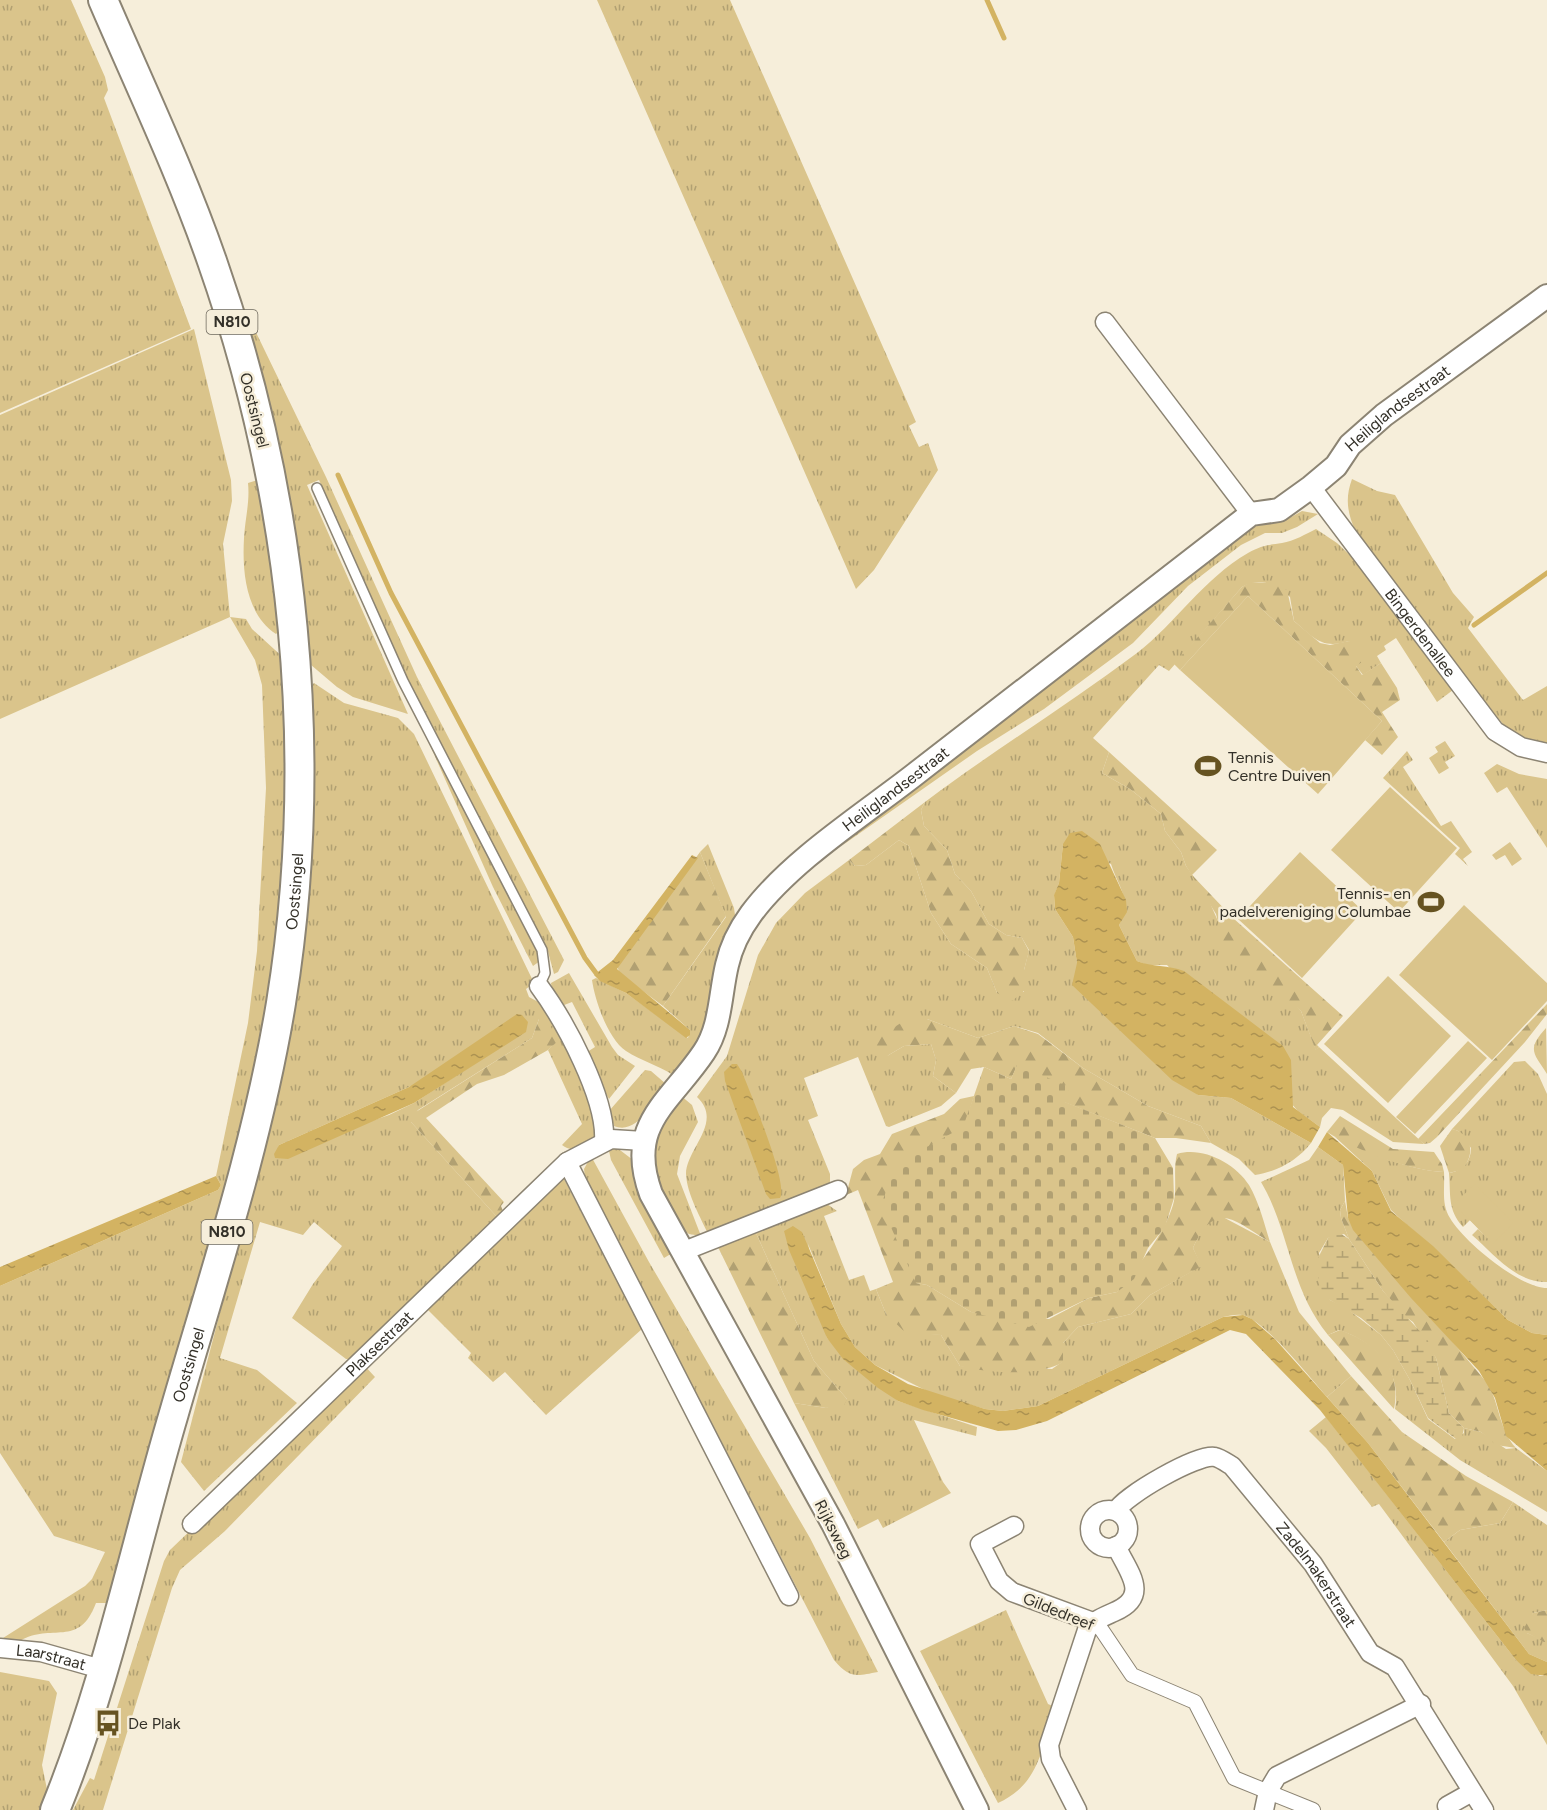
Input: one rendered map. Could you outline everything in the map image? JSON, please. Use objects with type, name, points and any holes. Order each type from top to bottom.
[{"type":"main road","name":"Oostsingel","points":[[60,1802],[101,1670],[244,1175],[263,1094],[292,927],[299,781],[299,725],[291,606],[273,489],[259,423],[240,348],[211,259],[103,0]]},
{"type":"street","name":"Heiliglandsestraat","points":[[644,1141],[651,1119],[658,1108],[705,1052],[716,1025],[730,952],[743,926],[770,892],[835,837],[1251,514],[1279,510],[1311,488],[1336,466],[1350,445],[1384,415],[1547,296]]},
{"type":"street","points":[[1105,322],[1251,514]]},
{"type":"street","name":"Bingerdenallee","points":[[1311,488],[1495,731],[1521,747],[1547,753]]},
{"type":"street","points":[[539,986],[600,1100],[605,1128],[604,1142]]},
{"type":"street","name":"Plaksestraat","points":[[192,1524],[567,1162],[611,1139],[644,1141]]},
{"type":"street","name":"Rijksweg","points":[[644,1141],[646,1181],[833,1524],[977,1810]]},
{"type":"street","points":[[567,1162],[789,1596]]},
{"type":"street","points":[[684,1251],[838,1190]]},
{"type":"street","name":"Zadelmakerstraat","points":[[1116,1546],[1109,1548],[1098,1545],[1092,1538],[1090,1527],[1093,1518],[1101,1512],[1116,1511],[1129,1496],[1198,1460],[1214,1456],[1232,1466],[1313,1564],[1370,1653],[1395,1667],[1421,1704],[1484,1810]]},
{"type":"street","points":[[1077,1810],[1051,1759],[1049,1745],[1087,1630],[1093,1622],[1127,1606],[1135,1595],[1135,1584],[1116,1546],[1125,1539],[1127,1530],[1125,1520],[1116,1511]]},
{"type":"street","name":"Gildedreef","points":[[1014,1526],[980,1544],[1003,1586],[1012,1592],[1099,1626],[1132,1675],[1195,1702],[1234,1778],[1313,1810]]},
{"type":"street","name":"Laarstraat","points":[[0,1648],[41,1652],[101,1670]]},
{"type":"street","points":[[1264,1810],[1268,1791],[1277,1776],[1421,1704]]},
{"type":"street","points":[[1447,1806],[1472,1792]]},
{"type":"lane","points":[[317,488],[417,709],[542,950],[545,973],[539,986]]},
{"type":"green space","points":[[0,0],[71,0],[105,77],[108,90],[104,98],[191,329],[0,413]]},
{"type":"green space","points":[[597,0],[730,0],[916,422],[909,426],[919,447],[928,443],[938,470],[874,570],[856,589]]},
{"type":"green space","points":[[221,260],[326,477],[417,677],[564,960],[558,972],[554,974],[547,948],[408,680],[319,480],[307,485],[408,714],[353,697],[337,687],[304,659]]},
{"type":"green space","points":[[194,329],[231,480],[232,501],[223,544],[230,617],[0,719],[0,415]]},
{"type":"green space","points":[[261,479],[283,627],[276,634],[258,615],[252,604],[245,578],[244,538],[248,483]]},
{"type":"green space","points":[[1352,479],[1377,491],[1395,495],[1453,593],[1474,617],[1468,628],[1523,700],[1547,686],[1547,745],[1520,738],[1507,729],[1416,617],[1356,532],[1348,506],[1348,493]]},
{"type":"green space","points":[[1302,511],[1318,514],[1297,527],[1282,533],[1265,533],[1241,545],[1188,586],[1133,643],[1044,709],[977,751],[840,847],[1053,674],[1255,525],[1284,521]]},
{"type":"green space","points":[[1316,529],[1337,543],[1354,559],[1453,690],[1437,702],[1396,638],[1384,646],[1386,650],[1377,656],[1381,663],[1363,675],[1356,666],[1349,641],[1331,644],[1312,637],[1294,621],[1290,597],[1268,583],[1255,582],[1242,587],[1169,671],[1159,665],[1093,738],[1109,752],[1102,773],[1130,789],[1161,814],[1165,831],[1181,852],[1186,866],[1206,894],[1221,928],[1301,1011],[1316,1050],[1319,1047],[1424,1144],[1393,1142],[1343,1110],[1331,1108],[1322,1118],[1320,1127],[1298,1111],[1167,965],[1147,965],[1137,961],[1119,925],[1123,917],[1125,902],[1111,864],[1063,844],[1059,883],[1054,896],[1055,909],[1073,937],[1077,963],[1198,1095],[1231,1098],[1311,1143],[1306,1149],[1279,1168],[1255,1175],[1239,1159],[1211,1143],[1201,1126],[1148,1106],[1083,1068],[1038,1033],[1014,1026],[978,1038],[927,1019],[887,1056],[904,1046],[931,1044],[936,1060],[933,1076],[956,1093],[941,1106],[889,1127],[886,1126],[858,1057],[804,1078],[818,1116],[808,1120],[830,1174],[830,1186],[709,1236],[692,1198],[686,1174],[707,1116],[704,1106],[697,1097],[727,1056],[758,955],[776,923],[805,893],[849,860],[855,866],[866,865],[899,840],[909,846],[931,913],[951,944],[987,968],[997,993],[1024,992],[1024,970],[1029,950],[1022,938],[1006,935],[989,924],[971,891],[955,874],[947,850],[924,826],[921,810],[925,802],[1137,653],[1203,588],[1232,564],[1257,548],[1291,541]]},
{"type":"green space","points":[[1250,582],[1273,583],[1287,590],[1294,621],[1320,643],[1330,645],[1349,641],[1366,650],[1368,658],[1356,666],[1362,675],[1381,663],[1397,688],[1400,700],[1382,712],[1398,737],[1382,755],[1365,740],[1382,721],[1248,596],[1180,670],[1174,664],[1242,587]]},
{"type":"green space","points":[[1248,596],[1382,721],[1318,794],[1180,670]]},
{"type":"green space","points":[[230,617],[246,619],[252,629],[286,660],[289,745],[280,936],[248,1120],[108,1603],[96,1603],[89,1617],[81,1626],[73,1630],[31,1636],[20,1641],[3,1638],[85,1586],[92,1579],[105,1552],[54,1536],[0,1453],[0,1286],[218,1190],[221,1185],[216,1176],[248,1023],[257,951],[266,788],[262,685],[255,660]]},
{"type":"green space","points":[[314,683],[344,703],[398,718],[414,734],[534,983],[526,989],[529,997],[546,1006],[597,1110],[597,1137],[575,1149],[562,1145],[582,1124],[548,1050],[558,1040],[539,1019],[532,1038],[418,1110],[411,1122],[497,1217],[351,1359],[346,1359],[292,1318],[313,1284],[342,1246],[314,1222],[303,1235],[260,1222],[220,1358],[257,1370],[297,1403],[204,1491],[181,1462],[260,1159],[307,690]],"holes":[[[488,1055],[414,1103],[389,1115],[277,1153],[279,1145],[409,1087]]]},
{"type":"green space","points":[[425,734],[537,952],[540,961],[533,966],[493,887]]},
{"type":"green space","points":[[1445,741],[1455,756],[1445,762],[1449,768],[1439,774],[1429,758],[1438,752],[1435,747]]},
{"type":"green space","points":[[1407,751],[1413,760],[1403,767],[1441,826],[1451,821],[1472,852],[1463,859],[1468,866],[1455,854],[1460,848],[1383,778]]},
{"type":"green space","points":[[1109,752],[1217,850],[1192,875],[1233,918],[1343,1016],[1317,1045],[1319,1047],[1316,1051],[1301,1011],[1224,947],[1216,914],[1186,866],[1181,852],[1165,831],[1161,814],[1130,789],[1102,773]]},
{"type":"green space","points":[[1497,764],[1519,774],[1547,779],[1547,848],[1507,787],[1497,793],[1484,773]]},
{"type":"green space","points":[[1390,787],[1457,848],[1399,912],[1331,850]]},
{"type":"green space","points":[[925,802],[921,810],[924,826],[947,850],[955,874],[971,891],[989,924],[1006,935],[1022,938],[1029,951],[1024,970],[1024,991],[1012,1001],[997,993],[987,968],[951,944],[931,913],[909,846],[899,840],[866,865],[855,866],[849,860]]},
{"type":"green space","points":[[1510,842],[1522,859],[1512,866],[1505,855],[1496,860],[1492,855]]},
{"type":"green space","points":[[708,844],[734,908],[736,922],[700,1043],[673,1075],[626,1051],[619,1045],[603,1019],[592,980],[596,978],[626,993],[688,1038],[690,1030],[663,1006],[726,917],[700,852]]},
{"type":"green space","points":[[700,852],[726,916],[663,1006],[620,974],[617,966]]},
{"type":"green space","points":[[1300,852],[1363,911],[1302,978],[1238,919]]},
{"type":"green space","points":[[1464,905],[1547,983],[1547,1001],[1492,1060],[1399,975]]},
{"type":"green space","points":[[569,973],[612,1047],[618,1055],[635,1066],[609,1099],[584,1054],[595,1047],[572,1002],[559,1007],[552,991],[551,983]]},
{"type":"green space","points":[[1388,976],[1451,1036],[1388,1103],[1324,1044]]},
{"type":"green space","points":[[1547,1004],[1547,1014],[1525,1042],[1437,1137],[1430,1143],[1424,1144],[1418,1139]]},
{"type":"green space","points":[[544,1016],[559,1040],[548,1050],[504,1075],[477,1084],[426,1118],[504,1202],[501,1206],[503,1211],[497,1217],[411,1122],[411,1115],[532,1038],[539,1019]]},
{"type":"green space","points":[[907,1019],[927,1019],[978,1038],[1014,1026],[1038,1034],[1083,1068],[1148,1106],[1201,1126],[1211,1143],[1176,1138],[1155,1138],[1064,1102],[1017,1066],[1011,1079],[984,1067],[971,1069],[956,1093],[933,1076],[936,1060],[931,1044],[904,1046],[887,1056],[876,1052],[876,1039]]},
{"type":"green space","points":[[1546,1028],[1547,1074],[1534,1051],[1536,1042]]},
{"type":"green space","points":[[1468,1041],[1487,1058],[1415,1134],[1396,1117]]},
{"type":"green space","points":[[1525,1061],[1538,1074],[1547,1094],[1547,1282],[1525,1278],[1497,1258],[1472,1235],[1478,1229],[1493,1243],[1470,1220],[1463,1227],[1454,1214],[1450,1195],[1449,1173],[1465,1165],[1471,1148],[1458,1131],[1452,1129],[1514,1062]]},
{"type":"green space","points":[[1017,1065],[1070,1087],[1065,1102],[1155,1138],[1173,1168],[1174,1198],[1165,1227],[1148,1248],[1134,1279],[1117,1292],[1089,1298],[1029,1327],[971,1312],[927,1285],[916,1283],[881,1205],[896,1164],[963,1127],[984,1067],[1011,1079]]},
{"type":"green space","points":[[645,1070],[651,1071],[666,1084],[651,1107],[638,1121],[623,1128],[614,1126],[609,1111]]},
{"type":"green space","points":[[680,1095],[692,1105],[698,1122],[680,1156],[677,1174],[701,1236],[689,1234],[679,1227],[653,1171],[655,1134]]},
{"type":"green space","points":[[974,1096],[916,1283],[927,1285],[971,1312],[1049,1319],[1089,1298],[1117,1292],[1165,1225],[1174,1201],[1177,1154],[1197,1152],[1207,1154],[1227,1163],[1243,1177],[1253,1192],[1270,1242],[1236,1221],[1227,1218],[1218,1219],[1210,1223],[1201,1233],[1193,1248],[1202,1266],[1150,1295],[1131,1314],[1078,1327],[1063,1343],[1063,1362],[1053,1367],[1027,1372],[998,1372],[960,1366],[941,1335],[907,1334],[886,1314],[876,1289],[893,1282],[858,1190],[846,1195],[853,1169],[864,1160],[880,1154],[892,1134],[944,1114],[960,1099]]},
{"type":"green space","points":[[1340,1116],[1393,1149],[1434,1152],[1444,1172],[1400,1164],[1353,1146],[1327,1132]]},
{"type":"green space","points":[[1452,1129],[1465,1136],[1470,1146],[1470,1153],[1466,1165],[1461,1170],[1449,1173],[1440,1146]]},
{"type":"green space","points":[[1334,1136],[1402,1164],[1444,1172],[1445,1207],[1457,1228],[1480,1251],[1508,1272],[1536,1286],[1547,1288],[1547,1335],[1532,1333],[1508,1320],[1433,1247],[1391,1210],[1372,1171]]},
{"type":"green space","points":[[616,1147],[633,1160],[674,1252],[664,1258],[611,1160],[609,1151]]},
{"type":"green space","points":[[1318,1147],[1343,1165],[1345,1201],[1340,1210],[1349,1239],[1344,1234],[1328,1238],[1319,1253],[1330,1300],[1345,1307],[1381,1335],[1393,1350],[1410,1380],[1428,1419],[1455,1439],[1464,1433],[1464,1428],[1481,1432],[1506,1449],[1516,1448],[1547,1471],[1547,1512],[1460,1460],[1395,1409],[1394,1382],[1383,1359],[1364,1342],[1352,1335],[1339,1330],[1328,1335],[1315,1317],[1297,1278],[1271,1201],[1261,1182],[1309,1160]]},
{"type":"green space","points":[[591,1156],[649,1262],[810,1538],[878,1672],[854,1675],[834,1660],[585,1178],[584,1169]]},
{"type":"green space","points":[[563,1177],[642,1329],[546,1415],[505,1372],[493,1382],[468,1358],[471,1353],[425,1307]]},
{"type":"green space","points":[[1475,1184],[1513,1223],[1493,1244],[1454,1204]]},
{"type":"green space","points":[[1345,1201],[1348,1218],[1488,1384],[1506,1433],[1516,1448],[1496,1445],[1481,1432],[1464,1428],[1449,1413],[1436,1358],[1413,1322],[1403,1315],[1383,1291],[1349,1239],[1340,1210]]},
{"type":"green space","points":[[827,1204],[837,1211],[824,1216],[849,1280],[864,1275],[870,1291],[876,1289],[886,1314],[921,1333],[941,1335],[960,1366],[1052,1369],[1062,1362],[1063,1343],[1078,1327],[1131,1314],[1150,1295],[1201,1266],[1193,1248],[1207,1224],[1221,1216],[1270,1242],[1299,1312],[1351,1376],[1327,1397],[1287,1351],[1262,1327],[1242,1315],[1235,1315],[1223,1317],[1038,1406],[1003,1411],[985,1409],[933,1394],[875,1365],[855,1347],[841,1324],[808,1244],[827,1338],[898,1401],[977,1427],[976,1436],[914,1420],[943,1482],[951,1493],[883,1528],[878,1519],[858,1529],[794,1403],[826,1408],[847,1399],[814,1361],[755,1231]]},
{"type":"green space","points":[[755,1231],[814,1361],[847,1399],[844,1405],[826,1408],[794,1403],[718,1247]]},
{"type":"green space","points":[[1338,1232],[1349,1239],[1383,1291],[1427,1339],[1436,1358],[1449,1413],[1464,1428],[1462,1437],[1456,1439],[1428,1418],[1410,1380],[1393,1350],[1381,1335],[1361,1318],[1322,1293],[1315,1264],[1328,1238]]},
{"type":"green space","points":[[1340,1330],[1365,1342],[1384,1359],[1394,1381],[1394,1409],[1328,1335]]},
{"type":"green space","points":[[363,1364],[375,1377],[225,1531],[180,1570],[172,1588],[103,1810],[73,1810],[90,1778],[94,1780],[164,1561],[170,1550]]},
{"type":"green space","points":[[1351,1376],[1402,1432],[1466,1476],[1513,1502],[1500,1523],[1460,1530],[1444,1542],[1368,1443],[1327,1397]]},
{"type":"green space","points":[[1326,1417],[1516,1660],[1540,1676],[1547,1676],[1547,1745],[1513,1686],[1379,1504],[1372,1507],[1326,1448],[1309,1431]]},
{"type":"green space","points":[[1513,1502],[1547,1525],[1547,1610],[1533,1613],[1527,1633],[1547,1642],[1547,1662],[1529,1654],[1444,1542],[1460,1530],[1500,1523]]},
{"type":"green space","points":[[1006,1610],[1048,1704],[1055,1707],[1042,1750],[1031,1775],[1023,1786],[998,1803],[920,1651]]},
{"type":"green space","points":[[1547,1610],[1547,1642],[1544,1642],[1527,1633],[1524,1628],[1533,1613]]},
{"type":"green space","points":[[0,1672],[49,1681],[57,1693],[42,1765],[48,1794],[39,1810],[0,1810]]},
{"type":"water","points":[[1082,831],[1100,844],[1126,900],[1127,912],[1119,925],[1137,961],[1184,971],[1283,1046],[1291,1060],[1293,1107],[1320,1127],[1311,1143],[1231,1098],[1198,1095],[1172,1080],[1072,985],[1077,963],[1073,937],[1055,909],[1054,895],[1059,883],[1063,844],[1070,833]]},
{"type":"water","points":[[692,855],[698,858],[617,969],[690,1030],[690,1035],[686,1038],[626,993],[600,981],[594,975],[613,960]]},
{"type":"water","points":[[517,1014],[522,1015],[528,1022],[526,1032],[414,1103],[288,1159],[275,1158],[274,1154],[279,1145],[409,1087]]},
{"type":"water","points":[[732,1064],[737,1064],[742,1072],[767,1137],[779,1175],[780,1198],[770,1199],[766,1194],[725,1081],[724,1072]]},
{"type":"water","points":[[1327,1132],[1372,1171],[1391,1211],[1433,1246],[1508,1320],[1532,1333],[1547,1335],[1547,1471],[1506,1436],[1495,1398],[1479,1371],[1411,1298],[1353,1230],[1348,1218],[1343,1165],[1318,1147]]},
{"type":"water","points":[[216,1176],[221,1185],[218,1190],[0,1286],[0,1267]]},
{"type":"water","points":[[793,1226],[802,1232],[841,1324],[855,1347],[875,1365],[908,1384],[985,1409],[1003,1411],[1038,1406],[1223,1317],[1243,1315],[1252,1319],[1275,1339],[1368,1443],[1529,1654],[1547,1662],[1547,1676],[1531,1674],[1516,1660],[1320,1410],[1246,1334],[1230,1330],[1047,1421],[1016,1430],[998,1431],[898,1401],[878,1388],[843,1359],[827,1338],[789,1250],[784,1231]]},
{"type":"waterway","points":[[987,0],[1004,38]]},
{"type":"waterway","points":[[338,475],[391,593],[585,958],[596,973]]},
{"type":"waterway","points":[[1474,625],[1547,573]]},
{"type":"place","name":"Tennis Centre Duiven","points":[[1208,766]]},
{"type":"place","name":"Tennis- en padelvereniging Columbae","points":[[1431,902]]},
{"type":"place","name":"De Plak","points":[[108,1723]]}]
